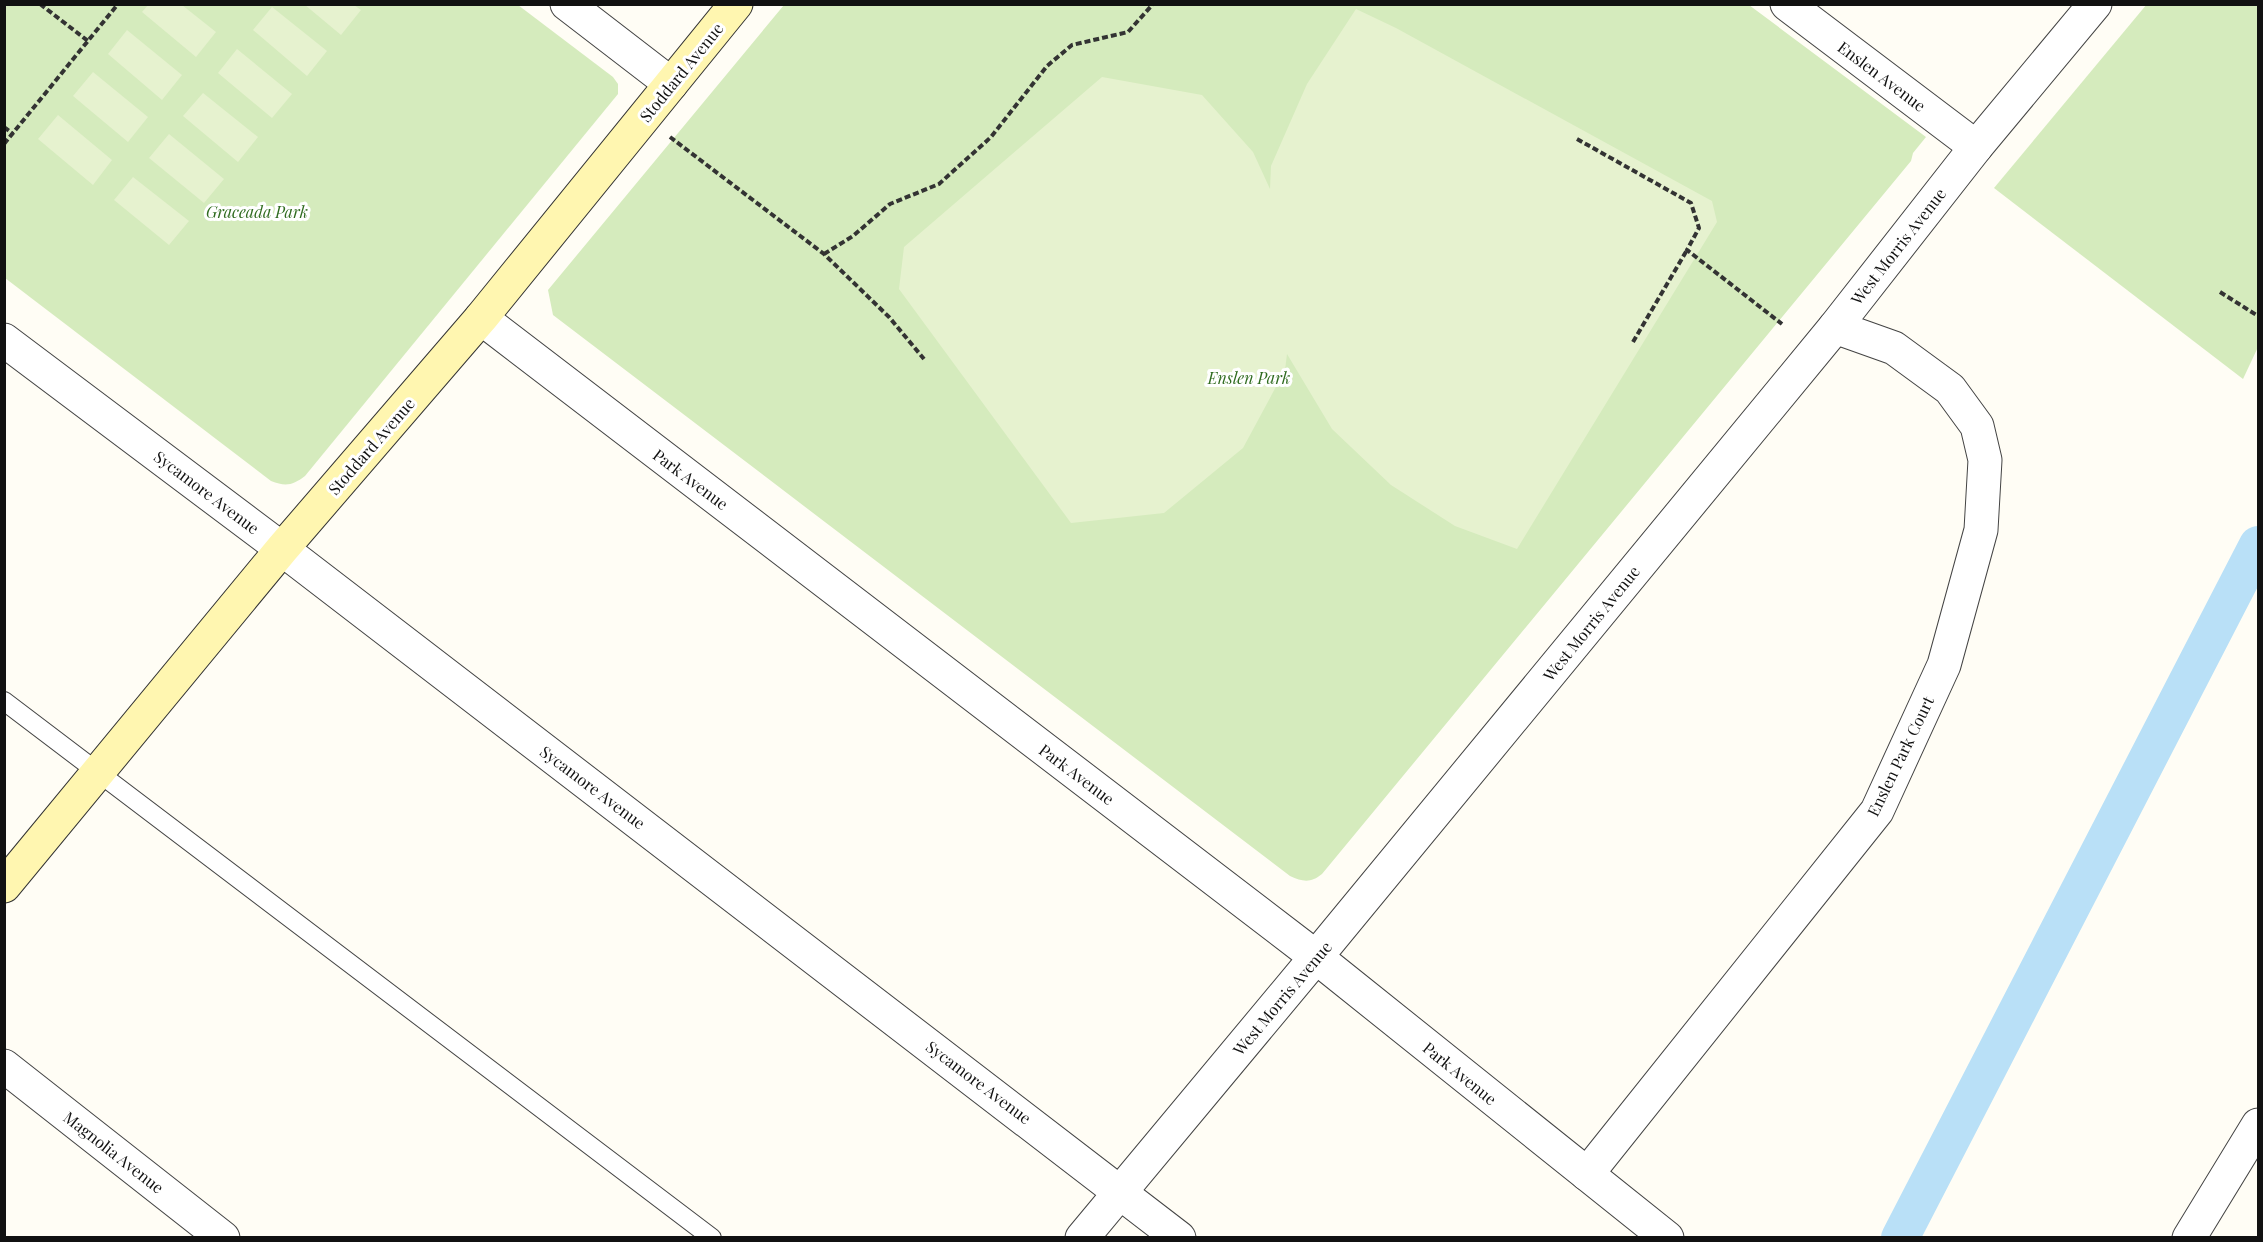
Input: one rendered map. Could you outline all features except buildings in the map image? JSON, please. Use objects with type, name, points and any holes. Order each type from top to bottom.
[{"type":"street","points":[[567,4],[671,84]]},
{"type":"street","name":"Stoddard Avenue","points":[[4,886],[282,549],[481,318],[736,4]]},
{"type":"street","name":"Enslen Avenue","points":[[1787,4],[1976,147]]},
{"type":"street","name":"West Morris Avenue","points":[[1082,1238],[1835,327],[1976,147],[2095,4]]},
{"type":"street","name":"Park Avenue","points":[[481,318],[1316,957],[1667,1238]]},
{"type":"street","name":"Enslen Park Court","points":[[1587,1174],[1877,811],[1944,665],[1981,530],[1985,460],[1977,426],[1950,389],[1894,348],[1835,327]]},
{"type":"street","name":"Sycamore Avenue","points":[[4,340],[282,549],[1121,1191],[1179,1238]]},
{"type":"street","name":"Magnolia Avenue","points":[[4,1066],[223,1238]]},
{"type":"street","points":[[2189,1238],[2259,1125]]},
{"type":"lane","points":[[4,701],[712,1238]]},
{"type":"path","points":[[40,4],[88,41]]},
{"type":"path","points":[[4,144],[118,4]]},
{"type":"path","points":[[824,254],[853,236],[890,204],[939,183],[991,137],[1047,66],[1072,45],[1128,32],[1153,4]]},
{"type":"path","points":[[4,127],[13,134]]},
{"type":"path","points":[[670,137],[824,254],[889,318],[924,359]]},
{"type":"path","points":[[1577,139],[1691,203],[1699,228],[1633,342]]},
{"type":"path","points":[[1687,250],[1782,324]]},
{"type":"path","points":[[2220,292],[2259,316]]},
{"type":"green space","points":[[2147,4],[2258,5],[2258,347],[2243,379],[1994,188]]},
{"type":"green space","name":"Graceada Park","points":[[5,5],[518,5],[613,77],[618,84],[618,94],[305,476],[293,483],[281,484],[271,481],[5,278]]},
{"type":"green space","points":[[148,5],[182,5],[216,32],[196,57],[142,12]]},
{"type":"green space","points":[[305,5],[354,5],[361,10],[341,35]]},
{"type":"green space","name":"Enslen Park","points":[[784,5],[1749,5],[1926,137],[1913,153],[1911,161],[1322,874],[1314,879],[1303,880],[1290,876],[553,315],[548,290]]},
{"type":"green space","points":[[272,7],[327,51],[307,76],[253,30]]},
{"type":"green space","points":[[1356,9],[1396,28],[1712,201],[1717,222],[1517,549],[1455,526],[1391,485],[1332,429],[1287,354],[1285,370],[1243,448],[1164,513],[1071,523],[899,289],[904,247],[1102,77],[1202,95],[1253,152],[1270,189],[1271,166],[1307,84]]},
{"type":"green space","points":[[127,30],[182,75],[162,100],[108,54]]},
{"type":"green space","points":[[237,49],[292,94],[272,118],[218,73]]},
{"type":"green space","points":[[93,72],[148,117],[128,142],[73,96]]},
{"type":"green space","points":[[203,93],[258,137],[238,162],[183,116]]},
{"type":"green space","points":[[58,115],[112,160],[93,185],[38,139]]},
{"type":"green space","points":[[169,134],[224,179],[204,203],[149,158]]},
{"type":"green space","points":[[133,177],[189,221],[169,245],[114,200]]},
{"type":"waterway","points":[[1900,1238],[2258,545]]}]
